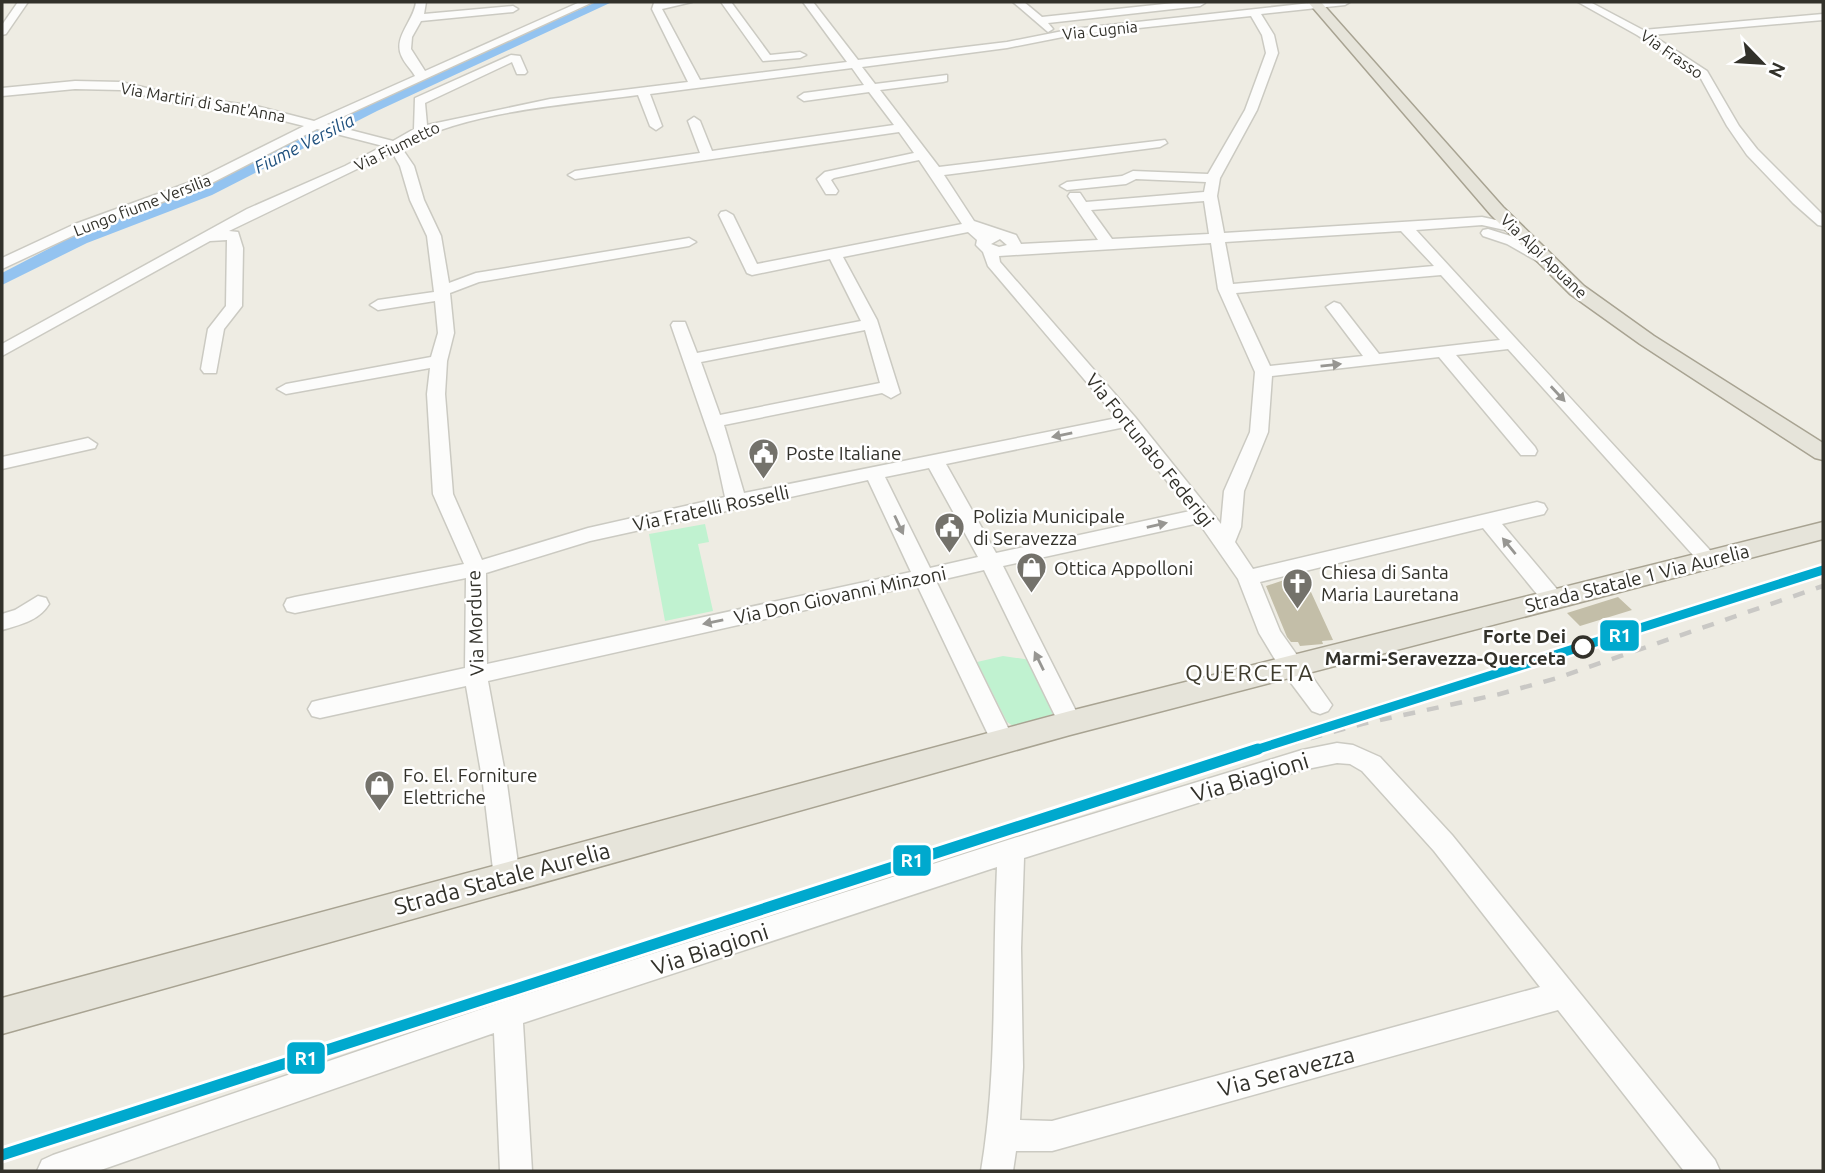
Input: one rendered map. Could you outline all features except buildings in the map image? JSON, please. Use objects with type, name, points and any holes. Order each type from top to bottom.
[{"type":"main road","name":"Via Alpi Apuane","points":[[1315,3],[1487,221],[1514,228],[1577,290],[1647,340],[1823,453]]},
{"type":"main road","name":"Strada Statale 1 Via Aurelia","points":[[1003,742],[1290,665],[1823,530]]},
{"type":"main road","name":"Strada Statale Aurelia","points":[[2,1016],[1003,742]]},
{"type":"street","points":[[2,32],[23,2]]},
{"type":"street","points":[[421,2],[418,18],[407,36],[405,54],[421,72],[422,78]]},
{"type":"street","points":[[320,124],[588,2]]},
{"type":"street","points":[[687,2],[658,5],[657,9],[695,82]]},
{"type":"street","points":[[726,2],[767,59],[800,55]]},
{"type":"street","points":[[726,215],[752,270],[970,225],[923,155],[808,2]]},
{"type":"street","points":[[1018,2],[1054,35]]},
{"type":"street","name":"Via Cugnia","points":[[855,65],[1007,45],[1054,35],[1255,14],[1315,3],[1345,2]]},
{"type":"street","name":"Via Frasso","points":[[1583,2],[1641,33],[1703,74],[1734,128],[1751,149],[1786,189],[1823,222]]},
{"type":"street","points":[[1039,21],[1199,3],[1221,16]]},
{"type":"street","points":[[418,18],[496,15],[513,9]]},
{"type":"street","points":[[1225,542],[1231,527],[1234,491],[1259,432],[1264,372],[1226,289],[1210,196],[1213,178],[1251,110],[1272,53],[1268,35],[1255,14]]},
{"type":"street","points":[[1641,33],[1823,17]]},
{"type":"street","points":[[421,131],[419,101],[511,58],[516,58],[521,72]]},
{"type":"street","name":"Via Fiumetto","points":[[2,352],[252,212],[351,169],[421,131],[483,113],[695,82],[855,65]]},
{"type":"street","points":[[804,97],[943,78]]},
{"type":"street","name":"Via Martiri di Sant'Anna","points":[[2,92],[45,86],[111,85],[181,100],[233,105],[320,124],[395,147]]},
{"type":"street","points":[[642,90],[656,126]]},
{"type":"street","points":[[694,121],[707,155]]},
{"type":"street","name":"Lungo fiume Versilia","points":[[2,264],[80,227],[201,183],[320,124]]},
{"type":"street","points":[[575,175],[903,128]]},
{"type":"street","points":[[935,172],[1160,143]]},
{"type":"street","name":"Via Mordure","points":[[395,147],[407,166],[416,200],[434,236],[443,293],[446,332],[439,361],[437,417],[443,494],[476,569],[476,673],[495,784],[507,878]]},
{"type":"street","points":[[831,191],[824,179],[830,175],[923,155]]},
{"type":"street","points":[[1108,244],[1067,186],[1126,180],[1133,175],[1213,178]]},
{"type":"street","points":[[1083,206],[1210,196]]},
{"type":"street","points":[[1487,221],[1512,241],[1549,262]]},
{"type":"street","points":[[1000,244],[1108,244],[1487,221],[1514,228]]},
{"type":"street","name":"Via Fortunato Federigi","points":[[970,225],[1000,244],[993,263],[1129,421],[1225,542],[1248,578],[1270,634],[1320,705]]},
{"type":"street","points":[[1406,227],[1709,560]]},
{"type":"street","points":[[207,237],[233,235],[236,248],[234,306],[216,329],[210,369]]},
{"type":"street","points":[[378,305],[443,293],[476,278],[689,242]]},
{"type":"street","points":[[712,422],[890,390],[857,293],[834,254]]},
{"type":"street","points":[[1226,289],[1446,270]]},
{"type":"street","points":[[1334,307],[1375,360]]},
{"type":"street","points":[[690,359],[869,324]]},
{"type":"street","points":[[678,325],[724,455],[736,501]]},
{"type":"street","points":[[1264,372],[1512,344]]},
{"type":"street","points":[[1443,351],[1528,451]]},
{"type":"street","points":[[286,389],[439,361]]},
{"type":"street","name":"Via Fratelli Rosselli","points":[[295,605],[476,569],[588,535],[736,501],[1129,421]]},
{"type":"street","points":[[2,463],[88,444]]},
{"type":"street","points":[[935,461],[990,563],[1070,723]]},
{"type":"street","points":[[874,473],[1003,742]]},
{"type":"street","points":[[1248,578],[1537,509]]},
{"type":"street","name":"Via Don Giovanni Minzoni","points":[[320,709],[1203,515]]},
{"type":"street","points":[[1488,520],[1553,599]]},
{"type":"street","points":[[2,622],[22,616],[38,604]]},
{"type":"street","name":"Via Biagioni","points":[[53,1171],[508,1014],[1011,850],[1302,760],[1342,751],[1357,754],[1371,764],[1443,843],[1565,994]]},
{"type":"street","points":[[998,1171],[1005,1135],[1011,850]]},
{"type":"street","points":[[1565,994],[1704,1171]]},
{"type":"street","name":"Via Seravezza","points":[[1005,1135],[1052,1136],[1565,994]]},
{"type":"street","points":[[508,1014],[516,1171]]},
{"type":"green space","points":[[705,524],[709,542],[698,544],[713,611],[665,621],[649,534]]},
{"type":"green space","points":[[1003,656],[1031,660],[1055,709],[1053,714],[1013,726],[1007,722],[977,662]]},
{"type":"waterway","name":"Fiume Versilia","points":[[2,280],[81,239],[206,192],[372,108],[606,2]]},
{"type":"railway","points":[[1264,751],[1362,724],[1500,694],[1557,678],[1823,586]]},
{"type":"railway","points":[[1163,778],[1270,749]]},
{"type":"transit line","name":"R1","points":[[2,1155],[518,990],[1163,778],[1491,677],[1823,570]]},
{"type":"place","name":"Poste Italiane","points":[[763,480]]},
{"type":"place","name":"Polizia Municipale di Seravezza","points":[[950,554]]},
{"type":"place","name":"Ottica Appolloni","points":[[1031,595]]},
{"type":"place","name":"Chiesa di Santa Maria Lauretana","points":[[1298,610]]},
{"type":"place","name":"Forte Dei Marmi-Seravezza-Querceta","points":[[1583,647]]},
{"type":"place","name":"Fo. El. Forniture Elettriche","points":[[380,813]]},
{"type":"district","name":"QUERCETA","points":[[1250,672]]}]
